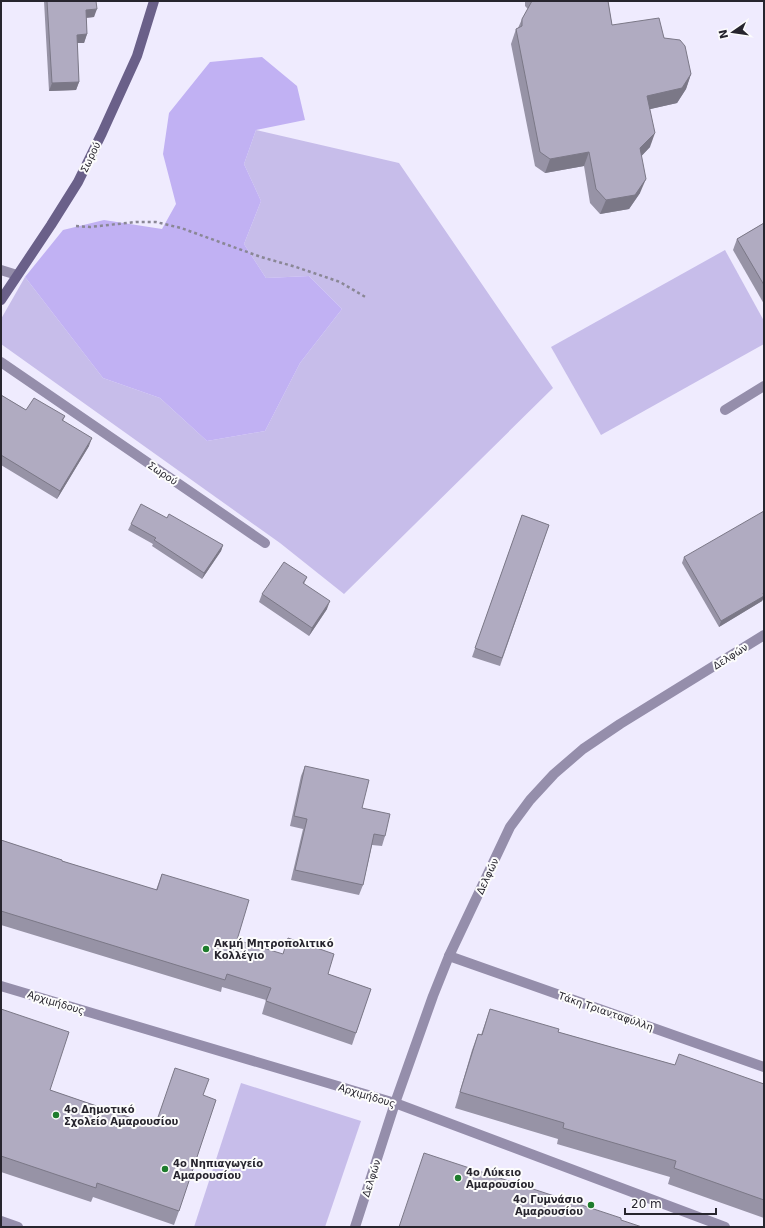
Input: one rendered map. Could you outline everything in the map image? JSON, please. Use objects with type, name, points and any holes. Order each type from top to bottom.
[{"type":"street","name":"Σωρού","points":[[1,300],[78,182],[137,56],[154,1]]},
{"type":"street","points":[[1,270],[17,275]]},
{"type":"street","name":"Σωρού","points":[[1,362],[265,543]]},
{"type":"street","points":[[725,410],[764,386]]},
{"type":"street","name":"Δελφών","points":[[355,1227],[395,1103],[433,996],[449,956],[510,827],[530,800],[554,774],[583,749],[764,635]]},
{"type":"street","name":"Τάκη Τριανταφύλλη","points":[[449,956],[764,1066]]},
{"type":"street","name":"Αρχιμήδους","points":[[1,986],[395,1103],[725,1227]]},
{"type":"street","points":[[1,1221],[18,1227]]},
{"type":"path","points":[[51,225],[90,227],[136,222],[156,222],[181,228],[261,257],[340,282],[367,298]]},
{"type":"shaded area","points":[[262,57],[297,86],[305,120],[256,130],[244,164],[261,201],[244,244],[266,278],[309,276],[342,309],[300,363],[265,431],[207,441],[160,398],[103,378],[25,277],[63,230],[104,220],[162,229],[176,204],[163,154],[169,113],[210,62]]},
{"type":"shaded area","points":[[256,130],[399,163],[553,388],[344,594],[280,543],[1,344],[1,319],[25,277],[103,378],[160,398],[207,441],[265,431],[300,363],[342,309],[309,276],[266,278],[244,244],[261,201],[244,164]]},
{"type":"shaded area","points":[[725,250],[764,321],[764,344],[601,435],[551,347]]},
{"type":"shaded area","points":[[241,1083],[361,1121],[325,1227],[194,1227]]},
{"type":"building","points":[[47,1],[96,1],[97,9],[86,10],[87,34],[77,35],[79,82],[52,83]]},
{"type":"building","points":[[532,1],[608,1],[612,25],[659,18],[664,38],[680,40],[685,46],[691,74],[682,88],[647,96],[655,133],[640,148],[646,179],[635,195],[606,200],[596,189],[589,152],[550,159],[540,152],[516,29],[522,26],[522,19]]},
{"type":"building","points":[[764,223],[764,285],[737,239]]},
{"type":"building","points":[[1,395],[26,410],[34,398],[65,416],[62,420],[92,438],[60,491],[1,455]]},
{"type":"building","points":[[141,504],[167,518],[169,514],[223,545],[204,573],[154,540],[156,538],[131,524]]},
{"type":"building","points":[[764,511],[764,596],[721,621],[684,557]]},
{"type":"building","points":[[522,515],[549,525],[502,658],[475,648]]},
{"type":"building","points":[[284,562],[307,577],[303,583],[330,601],[312,628],[262,594]]},
{"type":"building","points":[[305,766],[369,780],[362,808],[390,814],[385,836],[374,834],[363,885],[295,870],[307,819],[294,816]]},
{"type":"building","points":[[1,840],[62,861],[157,890],[162,874],[249,900],[237,940],[283,954],[288,938],[334,954],[328,974],[371,989],[356,1033],[266,1001],[271,988],[227,974],[225,980],[1,911]]},
{"type":"building","name":"4ο Δημοτικό Σχολείο Αμαρουσίου","points":[[1,1009],[69,1032],[50,1090],[155,1126],[175,1068],[209,1079],[203,1095],[216,1100],[179,1211],[97,1183],[96,1188],[1,1156]]},
{"type":"building","points":[[490,1009],[559,1029],[558,1032],[675,1065],[679,1054],[764,1084],[764,1200],[674,1168],[676,1161],[563,1128],[564,1123],[460,1092],[478,1034],[482,1035]]},
{"type":"building","name":"4ο Λύκειο Αμαρουσίου","points":[[424,1153],[621,1218],[621,1220],[642,1227],[399,1227]]},
{"type":"place","name":"Ακμή Μητροπολιτικό Κολλέγιο","points":[[206,949]]},
{"type":"place","name":"4ο Δημοτικό Σχολείο Αμαρουσίου","points":[[56,1115]]},
{"type":"place","name":"4ο Νηπιαγωγείο Αμαρουσίου","points":[[165,1169]]},
{"type":"place","name":"4ο Λύκειο Αμαρουσίου","points":[[458,1178]]},
{"type":"place","name":"4ο Γυμνάσιο Αμαρουσίου","points":[[591,1205]]}]
